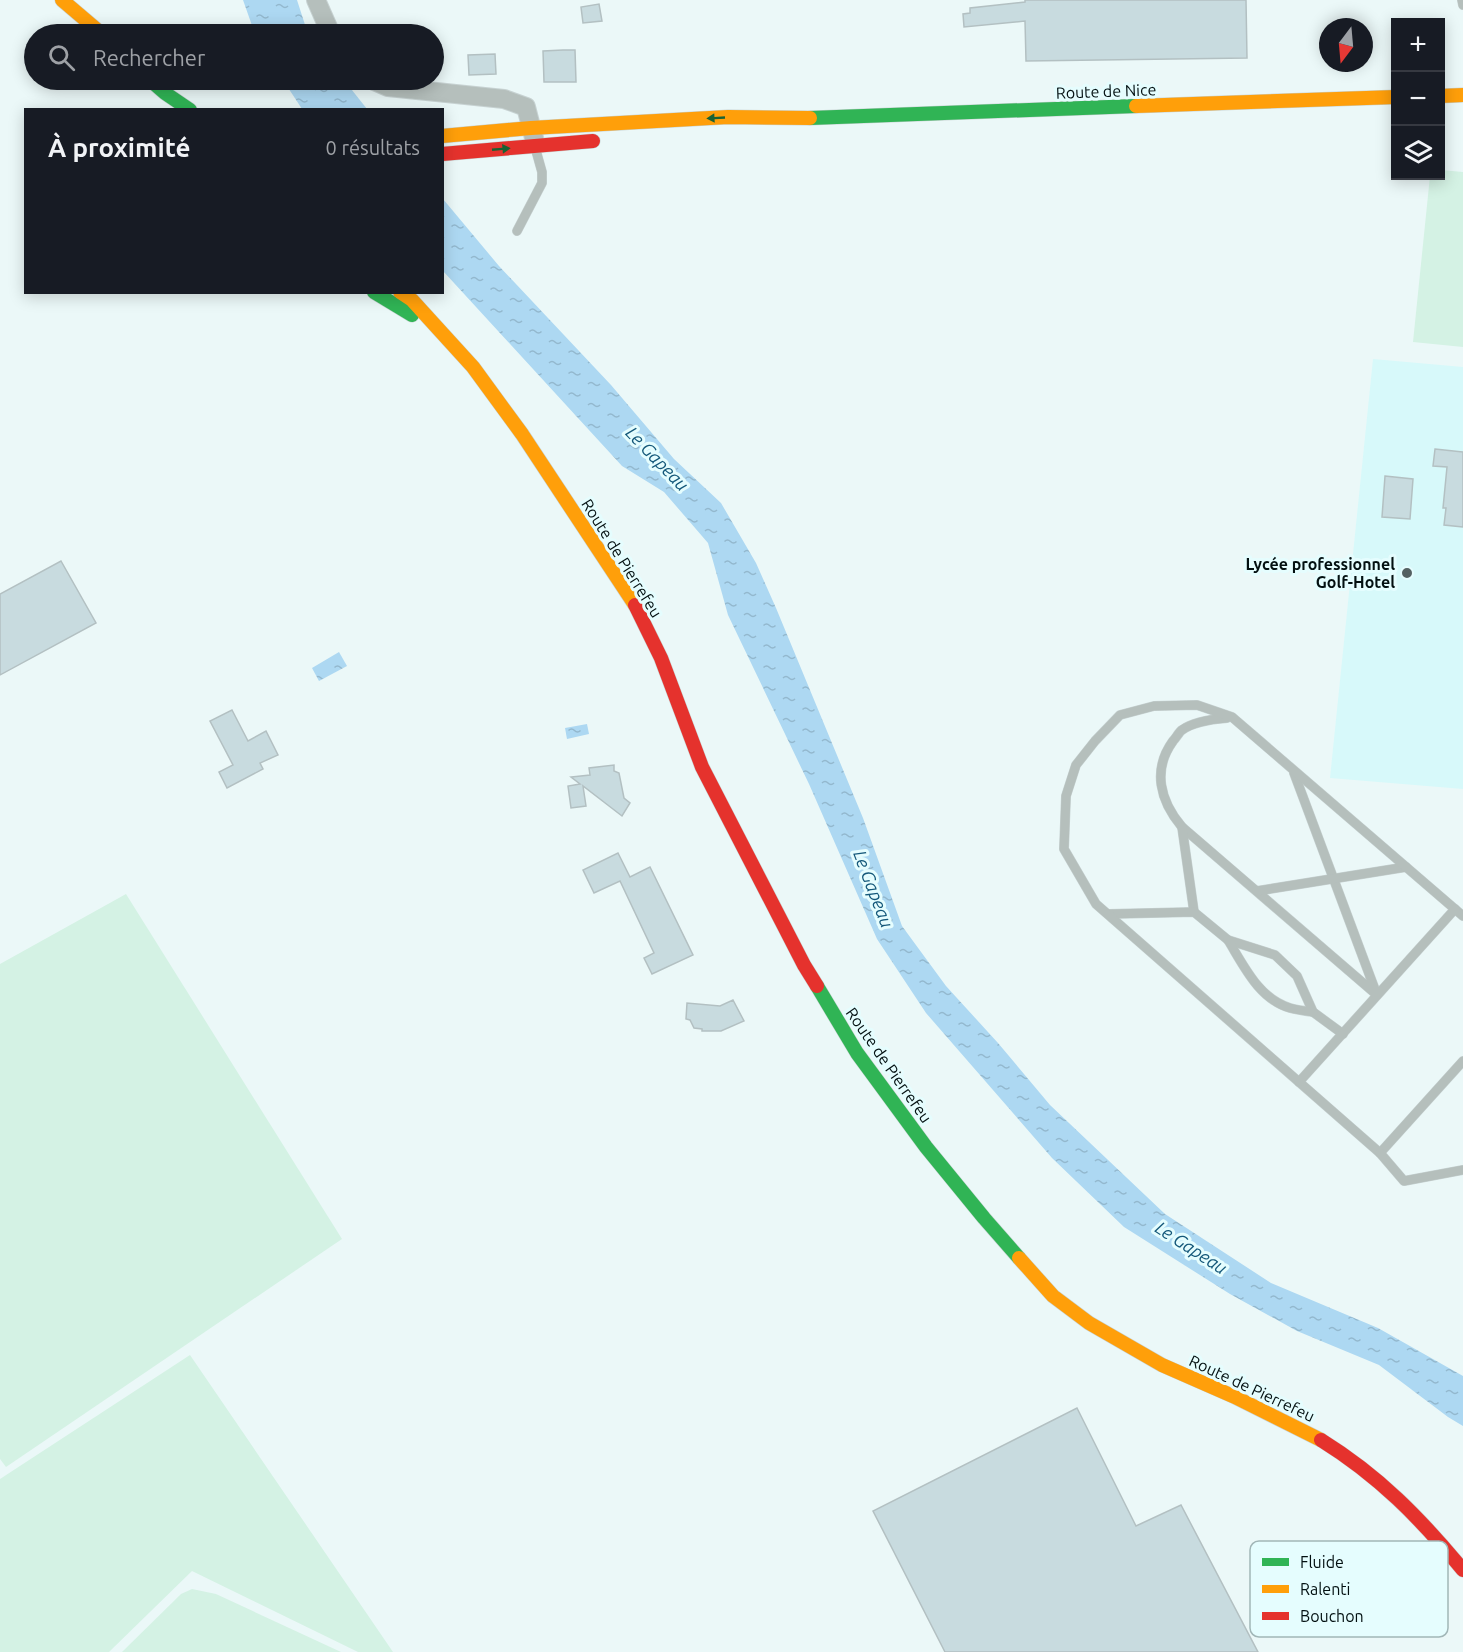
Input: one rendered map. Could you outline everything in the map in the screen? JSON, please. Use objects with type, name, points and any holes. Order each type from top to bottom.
[{"type":"main road","points":[[62,0],[90,24]]},
{"type":"main road","points":[[162,90],[187,108]]},
{"type":"main road","points":[[165,93],[175,108]]},
{"type":"main road","points":[[1445,96],[1463,95]]},
{"type":"main road","name":"Route de Nice","points":[[817,118],[1391,97]]},
{"type":"main road","points":[[444,154],[534,138],[728,117],[817,118]]},
{"type":"main road","points":[[731,130],[817,118]]},
{"type":"main road","points":[[444,136],[604,141]]},
{"type":"main road","points":[[378,294],[448,340]]},
{"type":"main road","points":[[403,294],[412,300],[448,340]]},
{"type":"main road","name":"Route de Pierrefeu","points":[[448,340],[472,367],[522,434],[639,610],[661,658],[702,767],[804,965],[857,1053],[926,1147],[984,1218],[1053,1296],[1089,1323],[1162,1365],[1235,1397],[1310,1434],[1348,1457],[1393,1494],[1439,1541]]},
{"type":"main road","name":"Route de Pierrefeu","points":[[1448,1552],[1463,1570]]},
{"type":"street","points":[[316,0],[327,24]]},
{"type":"street","points":[[417,90],[504,99],[526,107],[534,138]]},
{"type":"lane","points":[[1462,0],[1463,5]]},
{"type":"lane","points":[[518,231],[542,183],[542,172],[534,138]]},
{"type":"lane","points":[[1463,916],[1232,717],[1197,705],[1154,706],[1120,715],[1076,765],[1066,796],[1064,849],[1096,903],[1380,1153],[1404,1181],[1463,1170]]},
{"type":"lane","points":[[1232,717],[1206,720],[1182,730],[1166,751],[1160,773],[1163,793],[1171,813],[1182,827],[1377,995]]},
{"type":"lane","points":[[1293,770],[1377,995]]},
{"type":"lane","points":[[1182,827],[1194,912]]},
{"type":"lane","points":[[1257,891],[1406,867]]},
{"type":"lane","points":[[1299,1082],[1455,909]]},
{"type":"lane","points":[[1109,914],[1194,912],[1228,940],[1250,976],[1266,996],[1288,1007],[1313,1012],[1343,1034]]},
{"type":"lane","points":[[1228,940],[1275,955],[1297,976],[1313,1012]]},
{"type":"lane","points":[[1380,1153],[1463,1060]]},
{"type":"shaded area","name":"Lycée professionnel Golf-Hotel","points":[[1373,359],[1463,367],[1463,789],[1330,778]]},
{"type":"green space","points":[[1445,170],[1463,172],[1463,347],[1413,342],[1430,180],[1445,180]]},
{"type":"green space","points":[[126,894],[342,1239],[6,1467],[0,1459],[0,964]]},
{"type":"green space","points":[[190,1355],[393,1652],[358,1652],[192,1571],[109,1652],[0,1652],[0,1479]]},
{"type":"green space","points":[[192,1589],[216,1594],[341,1652],[122,1652],[181,1594]]},
{"type":"water","points":[[243,0],[297,0],[305,24],[251,24]]},
{"type":"water","points":[[290,90],[352,90],[366,108],[301,108]]},
{"type":"water","name":"Le Gapeau","points":[[444,200],[499,266],[611,385],[674,459],[721,503],[756,563],[776,608],[863,818],[902,926],[946,986],[1050,1105],[1165,1214],[1271,1283],[1378,1328],[1463,1376],[1463,1426],[1379,1365],[1297,1331],[1230,1294],[1124,1227],[1052,1158],[926,1013],[877,939],[809,784],[728,615],[708,543],[664,492],[622,466],[444,272]]},
{"type":"water","points":[[339,652],[347,666],[319,681],[312,668]]},
{"type":"water","points":[[587,724],[589,734],[567,739],[565,728]]},
{"type":"building","points":[[1025,0],[1246,0],[1247,58],[1026,61],[1025,21],[964,27],[963,14],[970,13],[970,8],[1025,2]]},
{"type":"building","points":[[599,4],[602,21],[583,23],[581,7]]},
{"type":"building","points":[[575,50],[576,82],[544,82],[543,51]]},
{"type":"building","points":[[495,54],[496,74],[469,75],[468,55]]},
{"type":"building","points":[[1435,449],[1463,452],[1463,527],[1444,525],[1446,508],[1443,508],[1447,467],[1433,466]]},
{"type":"building","points":[[1385,476],[1413,479],[1410,519],[1382,517]]},
{"type":"building","points":[[61,561],[96,623],[0,675],[0,594]]},
{"type":"building","points":[[232,710],[248,741],[266,731],[278,755],[260,763],[263,769],[227,788],[219,772],[233,765],[210,721]]},
{"type":"building","points":[[614,765],[614,771],[619,773],[624,798],[630,803],[622,816],[583,786],[586,806],[571,808],[568,786],[580,784],[571,777],[590,775],[589,768]]},
{"type":"building","points":[[618,853],[630,877],[650,867],[693,955],[652,974],[644,958],[654,953],[620,881],[594,893],[583,870]]},
{"type":"building","points":[[733,1000],[744,1021],[721,1031],[702,1031],[702,1029],[694,1028],[690,1020],[686,1019],[687,1003],[720,1006]]},
{"type":"building","points":[[1077,1408],[1136,1526],[1181,1505],[1258,1652],[945,1652],[873,1511]]},
{"type":"traffic: fast","points":[[162,90],[187,108]]},
{"type":"traffic: fast","points":[[810,118],[1136,106]]},
{"type":"traffic: fast","points":[[377,294],[412,315]]},
{"type":"traffic: fast","points":[[817,986],[857,1053],[926,1147],[1019,1258]]},
{"type":"traffic: slow","points":[[62,0],[90,24]]},
{"type":"traffic: slow","points":[[1445,96],[1463,95]]},
{"type":"traffic: slow","points":[[1136,106],[1391,97]]},
{"type":"traffic: slow","points":[[444,136],[531,128],[728,117],[810,118]]},
{"type":"traffic: slow","points":[[403,294],[412,300],[473,367],[522,434],[635,605]]},
{"type":"traffic: slow","points":[[1019,1258],[1053,1296],[1089,1323],[1162,1365],[1235,1397],[1321,1440]]},
{"type":"traffic: jam","points":[[444,154],[593,141]]},
{"type":"traffic: jam","points":[[635,605],[661,658],[702,767],[817,986]]},
{"type":"traffic: jam","points":[[1321,1440],[1380,1483],[1438,1541]]},
{"type":"traffic: jam","points":[[1448,1553],[1463,1570]]},
{"type":"place","name":"Lycée professionnel Golf-Hotel","points":[[1407,573]]}]
